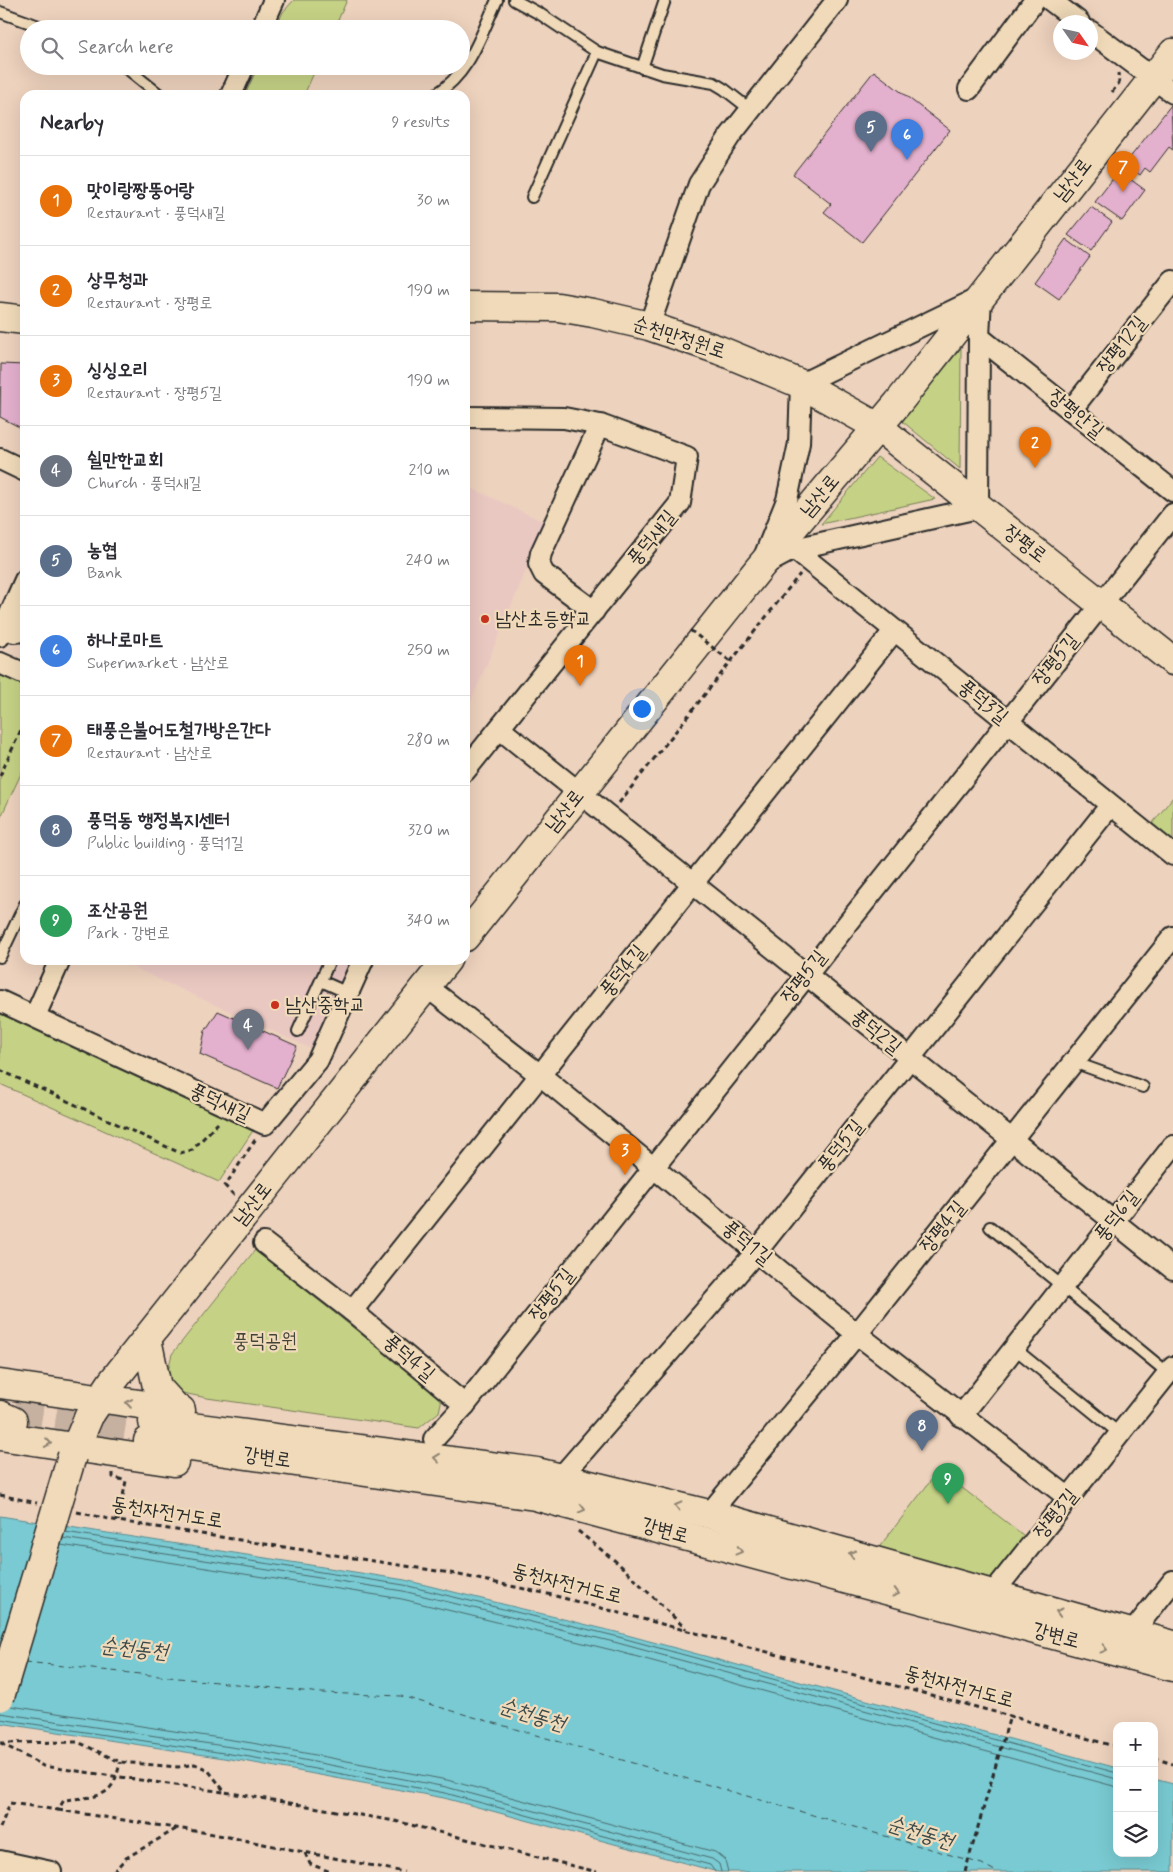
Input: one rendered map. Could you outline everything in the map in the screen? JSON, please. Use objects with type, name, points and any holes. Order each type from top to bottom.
[{"type":"main road","name":"남산로","points":[[470,931],[760,567],[878,427],[1130,108],[1163,86],[1173,53]]},
{"type":"main road","name":"순천만정원로","points":[[470,306],[558,307],[650,326],[719,350],[801,384],[878,427]]},
{"type":"main road","points":[[0,317],[20,319]]},
{"type":"main road","name":"장평로","points":[[878,427],[1173,661]]},
{"type":"main road","name":"남산로","points":[[0,1697],[74,1452],[89,1416],[147,1339],[443,965]]},
{"type":"main road","points":[[147,1339],[158,1387],[177,1410]]},
{"type":"main road","points":[[5,1410],[100,1399],[177,1410],[434,1439],[487,1449],[544,1482]]},
{"type":"main road","points":[[5,1410],[74,1452],[471,1504],[544,1482]]},
{"type":"main road","name":"강변로","points":[[151,1431],[544,1482],[709,1514],[1173,1645]]},
{"type":"main road","name":"강변로","points":[[544,1482],[1173,1667]]},
{"type":"street","points":[[265,20],[274,0]]},
{"type":"street","points":[[650,326],[699,184],[751,110],[837,0]]},
{"type":"street","points":[[969,89],[1035,0]]},
{"type":"street","points":[[1050,0],[1070,15]]},
{"type":"street","points":[[1098,37],[1163,86]]},
{"type":"street","points":[[233,90],[240,75]]},
{"type":"street","name":"장평12길","points":[[1071,410],[1173,280]]},
{"type":"street","points":[[981,297],[978,508],[794,549],[760,567],[787,500],[799,443],[801,384],[981,297]]},
{"type":"street","name":"장평안길","points":[[979,337],[1173,492]]},
{"type":"street","name":"풍덕새길","points":[[470,418],[564,418],[600,425],[687,457],[680,503],[470,765]]},
{"type":"street","points":[[594,611],[544,574],[539,564],[541,553],[600,425]]},
{"type":"street","points":[[0,459],[20,469]]},
{"type":"street","name":"장평5길","points":[[434,1439],[465,1405],[1173,514]]},
{"type":"street","name":"풍덕3길","points":[[794,549],[1173,855]]},
{"type":"street","points":[[0,636],[17,612]]},
{"type":"street","name":"풍덕4길","points":[[352,1311],[894,631]]},
{"type":"street","points":[[0,663],[20,672]]},
{"type":"street","name":"풍덕2길","points":[[500,729],[692,885],[1173,1269]]},
{"type":"street","name":"풍덕5길","points":[[544,1482],[757,1251],[911,1060],[1110,806]]},
{"type":"street","name":"장평4길","points":[[709,1514],[857,1334],[1173,937]]},
{"type":"street","points":[[35,1016],[58,965]]},
{"type":"street","name":"풍덕새길","points":[[0,1001],[265,1124],[318,1060],[361,965]]},
{"type":"street","name":"풍덕1길","points":[[426,986],[540,1075],[857,1334],[1068,1498]]},
{"type":"street","name":"풍덕6길","points":[[962,1416],[1173,1146]]},
{"type":"street","name":"풍덕4길","points":[[264,1243],[352,1311],[465,1405]]},
{"type":"street","name":"장평3길","points":[[993,1593],[1170,1370]]},
{"type":"street","points":[[1132,1633],[1173,1581]]},
{"type":"street","points":[[0,1861],[51,1872]]},
{"type":"lane","points":[[470,55],[496,0]]},
{"type":"lane","points":[[514,0],[540,14],[597,52],[642,68],[714,83],[751,110]]},
{"type":"lane","points":[[642,68],[665,0]]},
{"type":"lane","points":[[0,12],[22,20]]},
{"type":"lane","points":[[532,197],[597,52]]},
{"type":"lane","points":[[135,75],[154,90]]},
{"type":"lane","points":[[443,90],[460,75]]},
{"type":"lane","points":[[0,957],[20,915]]},
{"type":"lane","points":[[298,1031],[328,965]]},
{"type":"lane","points":[[321,981],[348,993]]},
{"type":"lane","points":[[1073,1062],[1143,1087]]},
{"type":"lane","points":[[990,1228],[1062,1287]]},
{"type":"lane","name":"장평3길","points":[[1062,1287],[1170,1370]]},
{"type":"lane","points":[[1014,1348],[1120,1434]]},
{"type":"path","points":[[1118,66],[1119,83],[1111,94],[1130,108]]},
{"type":"path","points":[[608,817],[810,562]]},
{"type":"path","points":[[690,630],[730,661]]},
{"type":"path","points":[[0,776],[20,732]]},
{"type":"path","points":[[0,1070],[180,1153],[192,1150],[232,1108]]},
{"type":"path","points":[[229,1203],[235,1195],[225,1186],[265,1124]]},
{"type":"path","points":[[113,1477],[126,1481],[118,1521]]},
{"type":"path","points":[[0,1495],[46,1505]]},
{"type":"path","name":"동천자전거도로","points":[[73,1511],[118,1521],[450,1572],[548,1594],[687,1629],[1010,1716],[1113,1746]]},
{"type":"path","points":[[573,1527],[619,1564],[687,1629]]},
{"type":"path","points":[[965,1872],[1010,1716]]},
{"type":"path","points":[[0,1743],[78,1742],[120,1762],[178,1767],[195,1764],[208,1770],[225,1792]]},
{"type":"path","points":[[0,1743],[43,1766],[225,1792],[395,1821],[596,1872]]},
{"type":"path","points":[[1158,1759],[1173,1764]]},
{"type":"path","points":[[58,1810],[64,1800],[101,1796],[111,1790],[120,1762]]},
{"type":"path","points":[[0,1828],[10,1803],[177,1828],[404,1872]]},
{"type":"path","points":[[113,1872],[126,1858],[177,1828]]},
{"type":"path","points":[[305,1852],[310,1864],[331,1872]]},
{"type":"shaded area","name":"남산초등학교","points":[[470,487],[546,523],[470,704]]},
{"type":"shaded area","name":"남산중학교","points":[[128,965],[353,965],[314,1050]]},
{"type":"green space","points":[[294,0],[347,0],[338,20],[279,20],[283,12]]},
{"type":"green space","points":[[254,75],[313,75],[306,90],[247,90]]},
{"type":"green space","points":[[961,348],[960,469],[902,421]]},
{"type":"green space","points":[[877,457],[935,499],[821,524]]},
{"type":"green space","points":[[0,675],[20,683],[20,776],[0,819]]},
{"type":"green space","points":[[1173,797],[1173,841],[1152,824]]},
{"type":"green space","points":[[0,1011],[256,1126],[219,1182],[0,1084]]},
{"type":"green space","name":"풍덕공원","points":[[255,1250],[442,1398],[439,1412],[419,1428],[207,1398],[173,1391],[168,1373],[172,1354]]},
{"type":"green space","points":[[939,1470],[1027,1538],[988,1587],[873,1555]]},
{"type":"water","name":"순천동천","points":[[0,1516],[405,1580],[616,1632],[1113,1767],[1113,1857],[1158,1857],[1158,1780],[1173,1784],[1173,1872],[718,1872],[444,1798],[249,1762],[0,1723]]},
{"type":"building","points":[[874,71],[950,130],[862,242],[824,212],[831,204],[793,174]]},
{"type":"building","points":[[1171,105],[1173,150],[1169,147],[1150,172],[1145,168],[1140,175],[1125,164]]},
{"type":"building","points":[[1119,171],[1145,190],[1122,221],[1095,202]]},
{"type":"building","points":[[1091,207],[1112,222],[1091,251],[1068,235]]},
{"type":"building","points":[[1066,239],[1090,257],[1059,299],[1035,282]]},
{"type":"building","points":[[1,364],[20,365],[20,427],[0,417]]},
{"type":"building","points":[[218,1011],[297,1046],[277,1088],[200,1054],[205,1031]]},
{"type":"ferry route","points":[[25,1662],[322,1693],[401,1696],[982,1864],[997,1872]]},
{"type":"tunnel","points":[[16,1401],[153,1422]]},
{"type":"tunnel","points":[[13,1421],[148,1441]]},
{"type":"place","name":"농협","points":[[871,152]]},
{"type":"place","name":"하나로마트","points":[[907,160]]},
{"type":"place","name":"태풍은불어도철가방은간다","points":[[1123,192]]},
{"type":"place","name":"상무청과","points":[[1035,468]]},
{"type":"place","name":"남산초등학교","points":[[485,619]]},
{"type":"place","name":"맛이랑짱뚱어랑","points":[[580,686]]},
{"type":"place","name":"남산중학교","points":[[275,1005]]},
{"type":"place","name":"쉴만한교회","points":[[248,1050]]},
{"type":"place","name":"싱싱오리","points":[[625,1175]]},
{"type":"place","name":"풍덕동 행정복지센터","points":[[922,1451]]},
{"type":"place","name":"조산공원","points":[[948,1504]]}]
